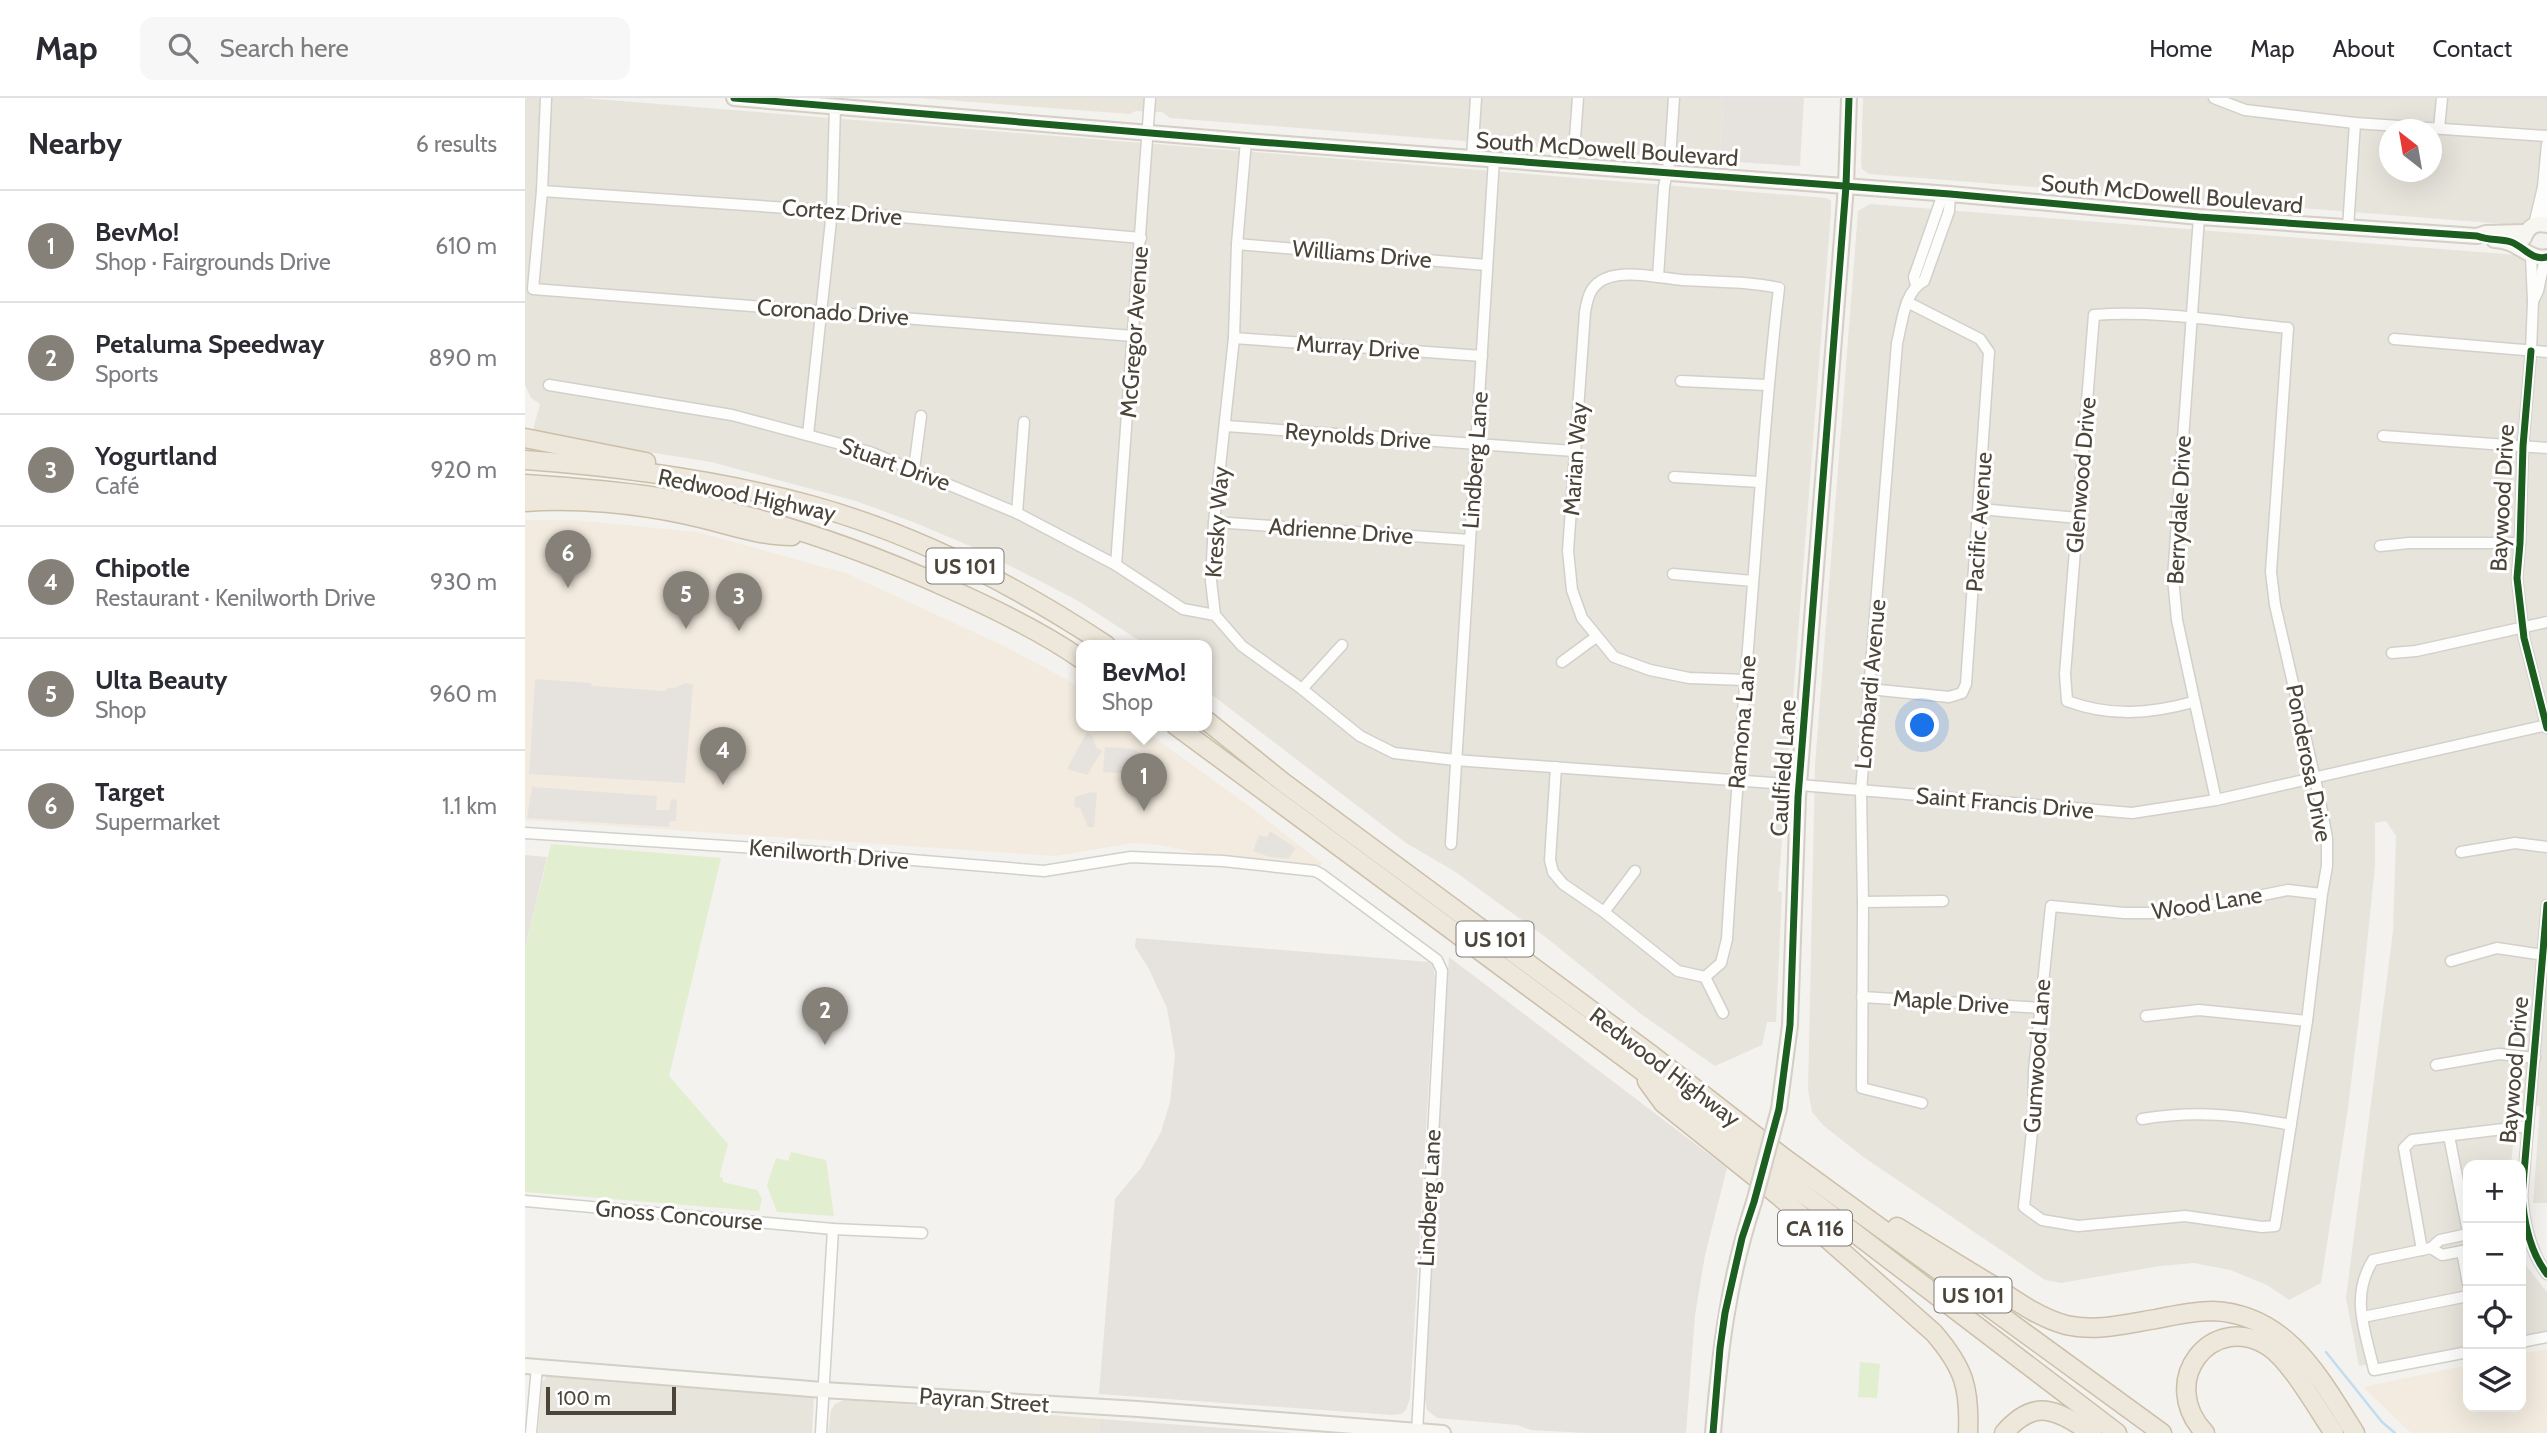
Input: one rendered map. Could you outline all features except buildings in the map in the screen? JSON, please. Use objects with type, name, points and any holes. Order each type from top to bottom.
[{"type":"highway","points":[[525,438],[716,474],[772,488],[783,499]]},
{"type":"highway","name":"Redwood Highway","points":[[525,460],[601,466],[698,481],[783,499],[858,521],[975,570],[1072,622],[1099,640]]},
{"type":"highway","name":"Redwood Highway","points":[[525,484],[604,490],[666,499],[733,512],[813,536],[902,566],[979,601],[1076,656]]},
{"type":"highway","points":[[525,502],[546,500],[617,505],[685,514],[769,536],[813,536]]},
{"type":"highway","name":"Redwood Highway","points":[[1212,725],[1284,783],[1653,1056],[1783,1157],[2162,1433]]},
{"type":"highway","name":"Redwood Highway","points":[[1183,731],[1637,1067],[2117,1433]]},
{"type":"highway","name":"CA 116","points":[[1637,1067],[1663,1104],[1779,1196],[1934,1333],[1954,1357],[1962,1372],[1969,1406],[1968,1433]]},
{"type":"highway","name":"CA 116","points":[[1783,1157],[2032,1311],[2058,1322],[2099,1328],[2185,1313],[2213,1311],[2232,1313],[2259,1322],[2276,1331],[2298,1349],[2355,1433]]},
{"type":"highway","points":[[2205,1433],[2192,1417],[2187,1404],[2185,1386],[2188,1373],[2204,1350],[2220,1341],[2237,1337],[2260,1342],[2279,1355],[2334,1433]]},
{"type":"highway","points":[[2004,1433],[2024,1414],[2045,1409],[2067,1417],[2092,1433]]},
{"type":"main road","name":"South McDowell Boulevard","points":[[734,98],[836,102],[1246,141],[1846,186],[2199,217],[2477,236],[2487,240],[2511,242],[2537,255]]},
{"type":"main road","name":"Caulfield Lane","points":[[1713,1433],[1725,1313],[1742,1238],[1779,1109],[1790,1025],[1800,785],[1846,186],[1849,98]]},
{"type":"main road","name":"South McDowell Boulevard","points":[[2477,236],[2538,227]]},
{"type":"main road","points":[[2537,255],[2524,237],[2538,227]]},
{"type":"main road","name":"Payran Street","points":[[531,1366],[824,1390],[1138,1409],[1443,1433]]},
{"type":"street","points":[[542,191],[546,98]]},
{"type":"street","name":"McGregor Avenue","points":[[1116,565],[1150,98]]},
{"type":"street","points":[[1472,158],[1476,98]]},
{"type":"street","points":[[1573,165],[1579,98]]},
{"type":"street","points":[[1658,277],[1674,98]]},
{"type":"street","points":[[2214,98],[2245,110],[2379,124]]},
{"type":"street","points":[[2440,119],[2442,98]]},
{"type":"street","points":[[808,435],[832,211],[836,102]]},
{"type":"street","points":[[2348,228],[2355,123]]},
{"type":"street","points":[[2442,128],[2547,136]]},
{"type":"street","name":"Kresky Way","points":[[1215,615],[1211,581],[1214,522],[1234,338],[1237,244],[1246,141]]},
{"type":"street","points":[[2538,227],[2547,144]]},
{"type":"street","name":"Lindberg Lane","points":[[1451,844],[1494,159]]},
{"type":"street","name":"Cortez Drive","points":[[542,191],[832,211],[1141,238]]},
{"type":"street","name":"Coronado Drive","points":[[542,191],[533,289],[1133,336]]},
{"type":"street","name":"Lombardi Avenue","points":[[1922,1103],[1862,1088],[1861,791],[1896,343],[1907,302],[1916,285],[1924,281],[1949,211],[1946,194]]},
{"type":"street","name":"Berrydale Drive","points":[[2199,217],[2173,578],[2177,620],[2216,800]]},
{"type":"street","name":"Williams Drive","points":[[1237,244],[1486,265]]},
{"type":"street","name":"Baywood Drive","points":[[2537,255],[2523,446],[2517,578],[2522,627],[2547,726]]},
{"type":"street","name":"Marian Way","points":[[1658,277],[1637,274],[1613,276],[1598,283],[1588,296],[1568,551],[1572,590],[1582,618],[1614,657],[1650,670],[1689,678],[1746,680]]},
{"type":"street","name":"Ramona Lane","points":[[1658,277],[1725,280],[1779,288],[1767,385],[1727,939],[1721,962],[1705,977]]},
{"type":"street","name":"Pacific Avenue","points":[[1869,689],[1949,697],[1962,693],[1966,684],[1989,352],[1980,340],[1907,302]]},
{"type":"street","name":"Glenwood Drive","points":[[2193,702],[2160,711],[2121,713],[2084,707],[2067,701],[2065,674],[2094,315],[2110,313],[2191,318],[2288,328]]},
{"type":"street","name":"Ponderosa Drive","points":[[2262,1227],[2275,1226],[2307,1021],[2327,866],[2326,838],[2271,572],[2288,328]]},
{"type":"street","name":"Murray Drive","points":[[1234,338],[1482,356]]},
{"type":"street","points":[[2394,340],[2547,352]]},
{"type":"street","points":[[1681,381],[1767,385]]},
{"type":"street","name":"Stuart Drive","points":[[549,385],[732,415],[870,452],[1017,513],[1116,565],[1184,609],[1215,615]]},
{"type":"street","points":[[914,469],[921,416]]},
{"type":"street","points":[[1017,513],[1024,422]]},
{"type":"street","name":"Reynolds Drive","points":[[1226,426],[1574,451]]},
{"type":"street","points":[[2383,436],[2547,448]]},
{"type":"street","points":[[1674,477],[1760,482]]},
{"type":"street","points":[[1980,509],[2078,518]]},
{"type":"street","name":"Adrienne Drive","points":[[1214,522],[1469,540]]},
{"type":"street","points":[[2380,547],[2409,544],[2520,543]]},
{"type":"street","points":[[1673,575],[1753,581]]},
{"type":"street","points":[[1215,615],[1242,646],[1303,689],[1360,736],[1394,753],[1455,760]]},
{"type":"street","points":[[2392,653],[2416,651],[2547,622]]},
{"type":"street","points":[[1562,662],[1595,637]]},
{"type":"street","points":[[1303,689],[1342,645]]},
{"type":"street","name":"Saint Francis Drive","points":[[1455,760],[2132,813],[2216,800],[2547,726]]},
{"type":"street","points":[[1556,767],[1550,860],[1553,872],[1563,884],[1604,912],[1678,971],[1705,977],[1723,1013]]},
{"type":"street","name":"Kenilworth Drive","points":[[525,833],[1044,871],[1131,857],[1223,861],[1315,871],[1440,964]]},
{"type":"street","points":[[2461,852],[2515,843],[2547,847]]},
{"type":"street","points":[[1604,912],[1635,871]]},
{"type":"street","name":"Wood Lane","points":[[2051,906],[2124,913],[2175,913],[2288,890],[2322,894]]},
{"type":"street","points":[[1863,902],[1943,901]]},
{"type":"street","name":"Baywood Drive","points":[[2524,1223],[2522,1196],[2547,905]]},
{"type":"street","name":"Gumwood Lane","points":[[2051,906],[2034,1070],[2033,1122],[2024,1207],[2042,1220],[2078,1226],[2185,1216],[2262,1227]]},
{"type":"street","points":[[2451,961],[2497,948],[2544,955]]},
{"type":"street","name":"Lindberg Lane","points":[[1417,1432],[1442,971],[1440,964]]},
{"type":"street","name":"Maple Drive","points":[[1862,997],[2041,1008]]},
{"type":"street","points":[[2147,1016],[2199,1010],[2307,1021]]},
{"type":"street","points":[[2436,1065],[2500,1054],[2535,1058]]},
{"type":"street","points":[[2142,1119],[2179,1113],[2224,1114],[2291,1125]]},
{"type":"street","points":[[2427,1249],[2404,1148],[2412,1140],[2528,1126]]},
{"type":"street","points":[[2449,1136],[2466,1223]]},
{"type":"street","name":"Gnoss Concourse","points":[[525,1201],[833,1229],[922,1233]]},
{"type":"street","points":[[821,1433],[833,1229]]},
{"type":"street","points":[[2463,1234],[2440,1240],[2427,1249],[2373,1260],[2363,1277],[2360,1301],[2374,1370],[2463,1353]]},
{"type":"street","name":"Baywood Drive","points":[[2526,1234],[2547,1274]]},
{"type":"street","points":[[2427,1249],[2442,1255],[2463,1250]]},
{"type":"street","points":[[2363,1317],[2463,1297]]},
{"type":"street","points":[[2526,1341],[2547,1337]]},
{"type":"street","points":[[531,1366],[531,1433]]},
{"type":"shaded area","points":[[525,98],[583,98],[1827,198],[1831,201],[1831,211],[1778,891],[1782,892],[1776,1022],[1767,1022],[1762,1045],[1715,1066],[1641,1014],[1544,936],[1454,871],[1406,843],[1212,695],[1212,640],[1138,640],[1080,602],[970,546],[856,501],[711,462],[536,434],[533,430],[540,404],[531,398],[525,385]]},
{"type":"shaded area","points":[[918,98],[1140,98],[1136,111],[1130,114]]},
{"type":"shaded area","points":[[1140,98],[1724,98],[1719,161],[1170,118],[1162,112],[1136,111]]},
{"type":"shaded area","points":[[1724,98],[1804,98],[1800,166],[1719,161]]},
{"type":"shaded area","points":[[1863,98],[2547,98],[2547,215],[2532,215],[2526,222],[2517,225],[1869,174],[1862,169]]},
{"type":"shaded area","points":[[1870,204],[2517,255],[2527,266],[2547,269],[2547,1203],[2533,1203],[2540,1106],[2517,1106],[2512,1160],[2463,1160],[2463,1347],[2359,1366],[2346,1298],[2393,931],[2396,836],[2386,821],[2375,823],[2375,866],[2362,992],[2348,1108],[2321,1283],[2289,1300],[2267,1285],[2230,1270],[2194,1263],[2061,1283],[2045,1280],[1862,1156],[1824,1126],[1812,1112],[1808,1090],[1815,765],[1858,211]]},
{"type":"shaded area","points":[[525,520],[573,520],[697,532],[846,573],[1004,646],[1068,680],[1076,686],[1076,731],[1145,731],[1322,863],[1318,869],[1237,861],[1159,845],[1133,843],[1055,856],[525,820]]},
{"type":"shaded area","points":[[535,679],[666,691],[667,688],[675,688],[685,683],[693,684],[685,783],[529,774]]},
{"type":"shaded area","points":[[1087,732],[1092,735],[1096,747],[1102,751],[1087,775],[1067,769]]},
{"type":"shaded area","points":[[1105,747],[1134,749],[1150,757],[1150,775],[1103,772]]},
{"type":"shaded area","points":[[532,787],[657,796],[656,810],[669,810],[671,799],[677,800],[676,821],[670,821],[669,827],[527,818]]},
{"type":"shaded area","points":[[1097,793],[1094,827],[1088,827],[1080,808],[1074,807],[1075,797]]},
{"type":"shaded area","points":[[1270,831],[1296,848],[1288,859],[1253,851],[1259,835],[1267,837]]},
{"type":"shaded area","points":[[525,855],[547,857],[525,948]]},
{"type":"shaded area","points":[[1136,938],[1429,962],[1433,966],[1435,977],[1410,1398],[1406,1410],[1401,1414],[1099,1394],[1115,1199],[1141,1168],[1161,1132],[1170,1102],[1175,1055],[1167,1008],[1148,967],[1135,947]]},
{"type":"shaded area","points":[[1449,957],[1727,1168],[1705,1255],[1695,1315],[1686,1433],[1531,1430],[1517,1425],[1437,1418],[1427,1410],[1425,1399]]},
{"type":"shaded area","points":[[2526,1264],[2547,1292],[2547,1331],[2526,1335]]},
{"type":"shaded area","points":[[2547,1349],[2547,1433],[2411,1433],[2363,1387],[2463,1366],[2463,1412],[2526,1412],[2526,1353]]},
{"type":"shaded area","points":[[548,1374],[814,1395],[812,1433],[538,1433],[542,1383]]},
{"type":"shaded area","points":[[844,1400],[1040,1414],[1040,1433],[828,1433],[831,1410],[835,1404]]},
{"type":"shaded area","points":[[1040,1414],[1100,1419],[1099,1433],[1040,1433]]},
{"type":"shaded area","points":[[1100,1419],[1294,1433],[1099,1433]]},
{"type":"green space","points":[[551,844],[721,858],[669,1076],[728,1144],[719,1177],[723,1178],[723,1182],[757,1190],[762,1199],[759,1211],[525,1192],[525,948]]},
{"type":"green space","points":[[791,1152],[826,1160],[834,1216],[777,1212],[767,1185],[776,1158],[788,1161]]},
{"type":"green space","points":[[1860,1362],[1880,1364],[1877,1398],[1858,1397]]},
{"type":"waterway","points":[[2326,1352],[2382,1422],[2395,1433]]},
{"type":"cycle path","points":[[734,98],[1246,141],[1950,194],[2199,217],[2477,236],[2511,242],[2532,255],[2547,257]]},
{"type":"cycle path","points":[[1713,1433],[1725,1313],[1742,1238],[1779,1109],[1790,1025],[1798,797],[1846,186],[1849,98]]},
{"type":"cycle path","points":[[2531,351],[2523,446],[2517,578],[2524,638],[2547,728]]},
{"type":"cycle path","points":[[2547,905],[2522,1196],[2529,1237],[2547,1274]]},
{"type":"place","name":"Target","points":[[568,588]]},
{"type":"place","name":"Ulta Beauty","points":[[686,629]]},
{"type":"place","name":"Yogurtland","points":[[739,631]]},
{"type":"place","name":"Chipotle","points":[[723,785]]},
{"type":"place","name":"BevMo!","points":[[1144,811]]},
{"type":"place","name":"Petaluma Speedway","points":[[825,1045]]}]
